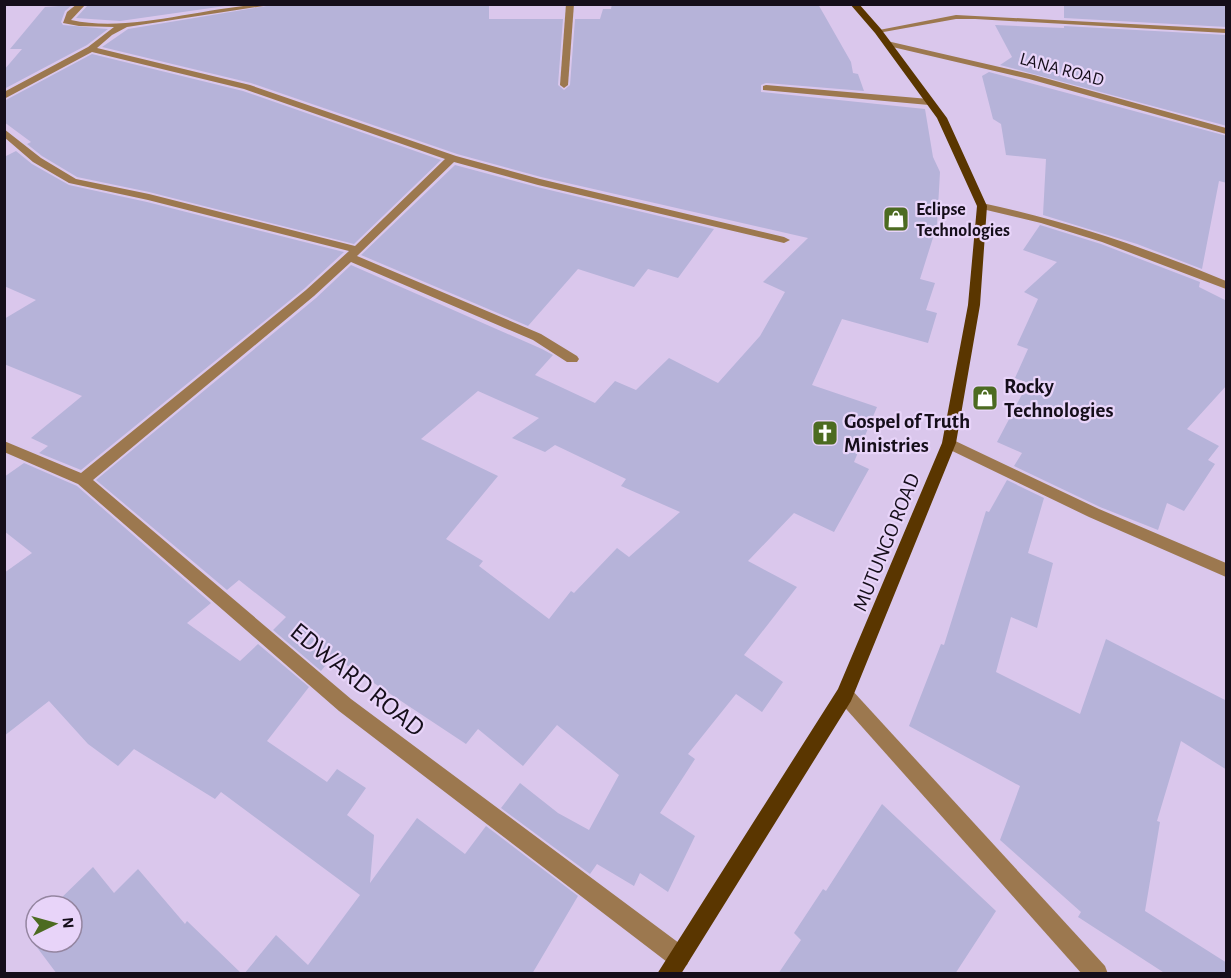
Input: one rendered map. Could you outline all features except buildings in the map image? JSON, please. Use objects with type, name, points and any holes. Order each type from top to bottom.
[{"type":"main road","name":"MUTUNGO ROAD","points":[[668,974],[845,695],[949,443],[974,306],[982,207],[942,118],[878,31],[854,4]]},
{"type":"street","points":[[82,4],[70,14],[66,21],[79,24],[125,25],[272,4]]},
{"type":"street","points":[[564,85],[570,4]]},
{"type":"street","points":[[878,31],[956,17],[975,16],[1227,31]]},
{"type":"street","points":[[4,96],[91,49],[109,33],[125,25]]},
{"type":"street","name":"LANA ROAD","points":[[887,44],[1031,78],[1227,131]]},
{"type":"street","points":[[91,49],[246,87],[452,158],[561,188],[784,240]]},
{"type":"street","points":[[766,88],[929,102]]},
{"type":"street","points":[[4,132],[37,160],[73,181],[160,200],[353,253],[537,338],[572,359]]},
{"type":"street","points":[[83,480],[309,293],[452,158]]},
{"type":"street","points":[[982,207],[1029,216],[1091,233],[1168,260],[1227,285]]},
{"type":"street","points":[[949,443],[1094,513],[1227,570]]},
{"type":"street","name":"EDWARD ROAD","points":[[4,446],[83,480],[345,705],[679,957]]},
{"type":"street","points":[[845,695],[1097,974]]},
{"type":"place","name":"Eclipse Technologies","points":[[896,219]]},
{"type":"place","name":"Rocky Technologies","points":[[985,398]]},
{"type":"place","name":"Gospel of Truth Ministries","points":[[825,433]]}]
